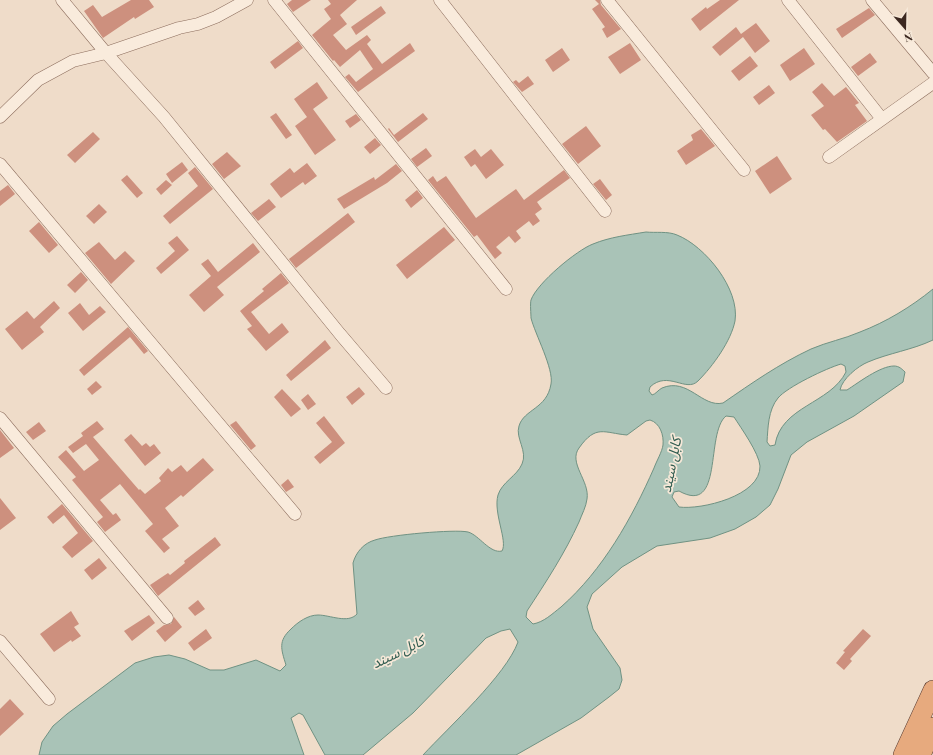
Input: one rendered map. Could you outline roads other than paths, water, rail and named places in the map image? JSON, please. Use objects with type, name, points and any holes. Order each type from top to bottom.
[{"type":"highway","points":[[904,755],[933,690]]},
{"type":"highway","points":[[921,755],[933,727]]},
{"type":"street","points":[[62,0],[106,53],[164,117],[330,323],[386,388]]},
{"type":"street","points":[[0,117],[38,80],[73,62],[106,53],[179,28],[198,24],[216,17],[247,0]]},
{"type":"street","points":[[274,0],[506,289]]},
{"type":"street","points":[[440,0],[605,211]]},
{"type":"street","points":[[607,0],[744,170]]},
{"type":"street","points":[[788,0],[882,119]]},
{"type":"street","points":[[872,0],[933,73]]},
{"type":"street","points":[[829,157],[933,83]]},
{"type":"street","points":[[0,164],[295,514]]},
{"type":"street","points":[[0,418],[167,618]]},
{"type":"street","points":[[0,641],[49,699]]},
{"type":"water","name":"کابل سيند","points":[[646,232],[677,235],[699,249],[718,270],[726,283],[732,296],[735,309],[735,321],[730,337],[710,368],[698,381],[688,385],[670,381],[657,382],[650,387],[649,391],[652,395],[662,388],[680,386],[708,401],[723,403],[788,361],[823,344],[879,324],[907,308],[933,289],[933,340],[868,362],[851,373],[841,386],[840,390],[847,390],[869,375],[888,367],[894,366],[905,372],[903,382],[854,416],[807,442],[791,455],[770,505],[756,517],[735,529],[710,538],[657,546],[622,567],[592,594],[587,607],[593,629],[620,668],[622,680],[619,689],[581,718],[516,755],[423,755],[490,685],[502,670],[512,655],[518,642],[510,629],[501,631],[486,638],[413,713],[363,755],[325,755],[303,715],[299,713],[291,718],[304,755],[39,755],[42,742],[53,726],[135,663],[154,657],[169,655],[185,659],[210,670],[224,670],[256,660],[280,671],[286,665],[282,650],[282,641],[287,633],[303,619],[314,615],[323,615],[344,619],[353,617],[357,614],[353,563],[361,548],[371,541],[407,534],[461,531],[472,534],[493,550],[502,551],[503,541],[497,510],[498,495],[503,486],[517,472],[522,464],[524,454],[518,431],[519,426],[522,420],[545,399],[551,384],[550,370],[531,318],[531,300],[549,276],[586,247],[619,236]],"holes":[[[841,364],[845,366],[846,372],[839,383],[796,413],[786,422],[779,432],[775,445],[770,446],[767,442],[769,419],[772,408],[778,398],[798,383]],[[726,416],[734,417],[759,461],[760,466],[758,476],[751,485],[741,493],[728,499],[701,506],[679,507],[672,497],[674,492],[679,491],[693,496],[702,492],[708,483],[712,469],[716,438],[720,425]],[[650,420],[659,427],[663,437],[663,445],[661,453],[626,524],[603,560],[590,577],[561,607],[548,617],[533,624],[526,617],[527,611],[568,545],[586,505],[587,492],[576,460],[576,454],[579,448],[585,440],[596,433],[606,432],[627,435],[646,421]]]}]
